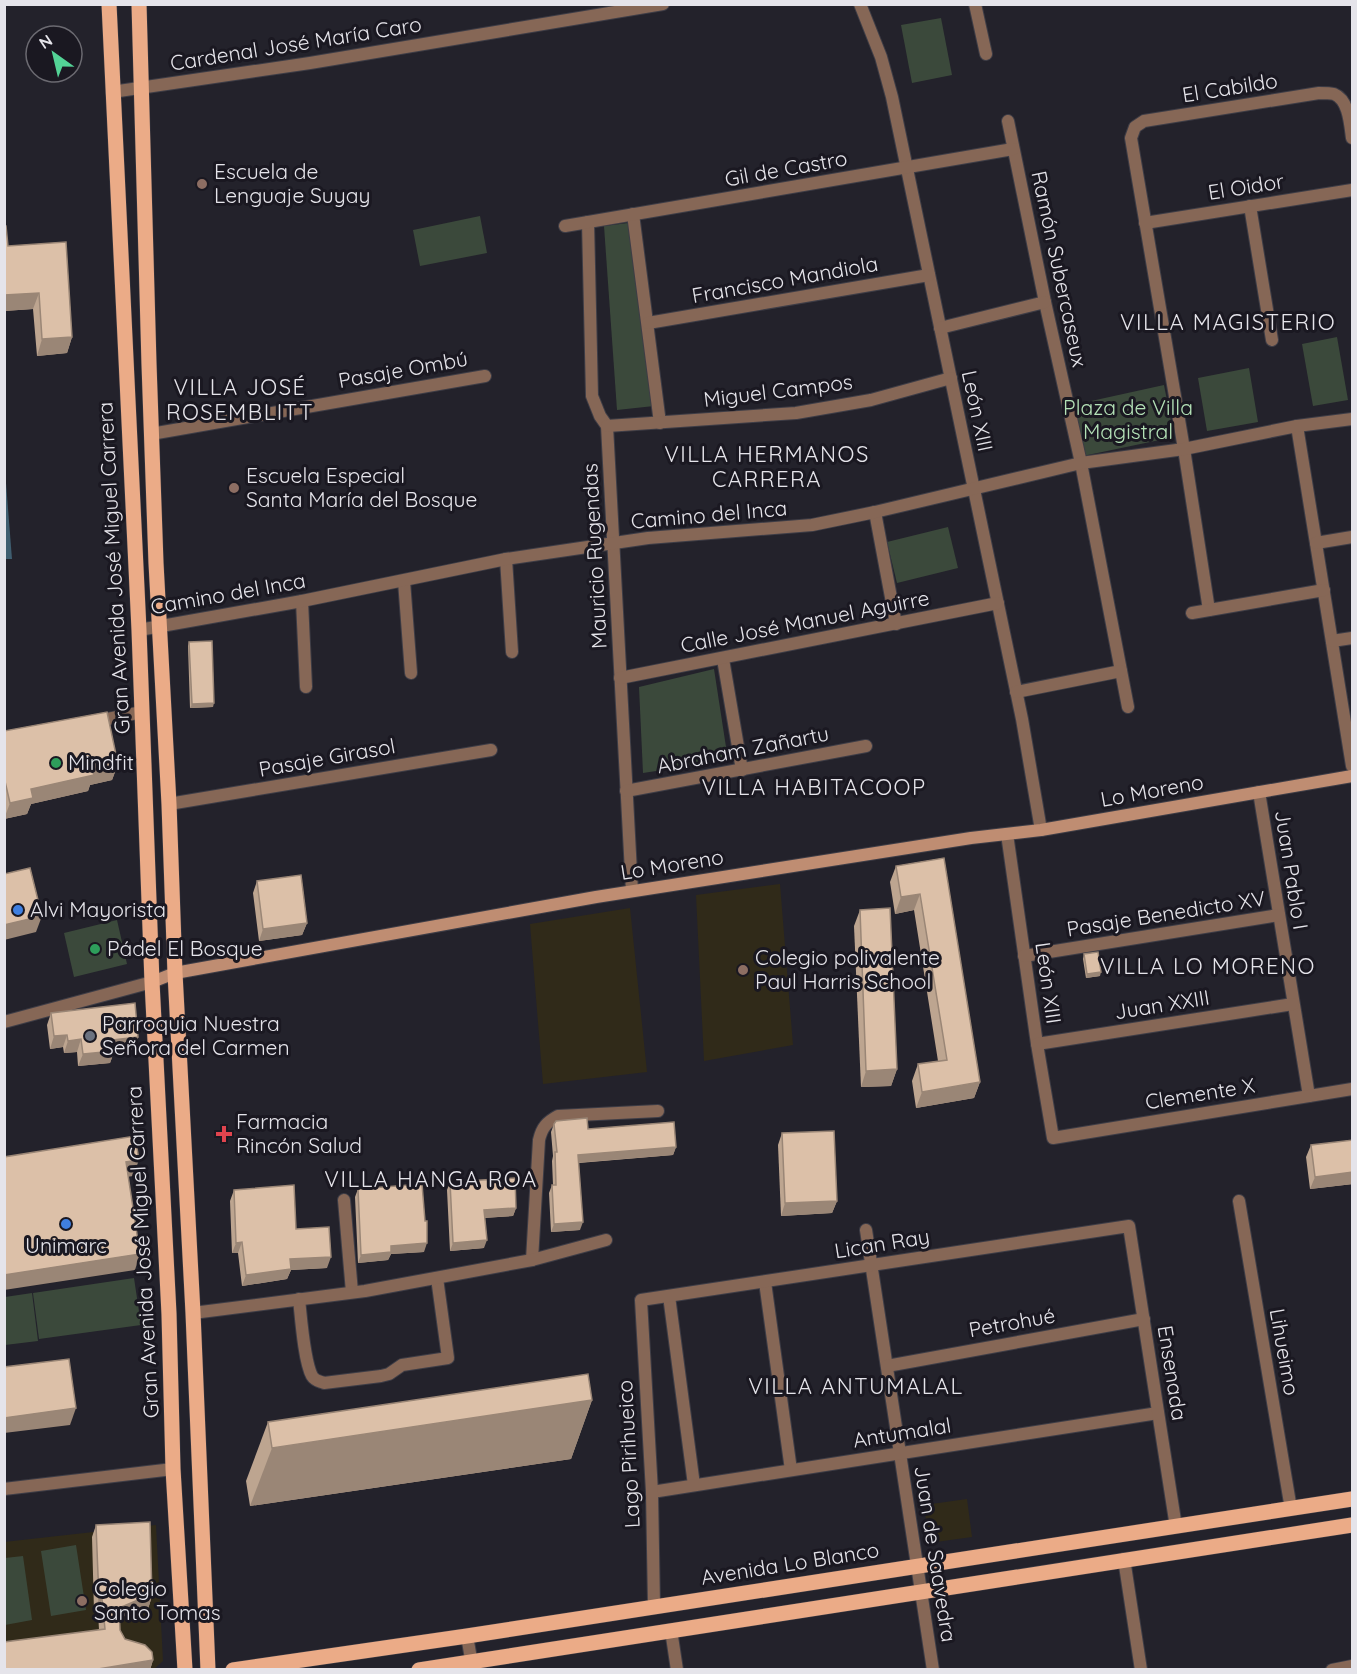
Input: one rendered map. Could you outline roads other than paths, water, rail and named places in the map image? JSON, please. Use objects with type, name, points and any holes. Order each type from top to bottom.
[{"type":"main road","name":"Gran Avenida José Miguel Carrera","points":[[109,4],[169,1314],[173,1469],[185,1670]]},
{"type":"main road","name":"Gran Avenida José Miguel Carrera","points":[[140,4],[151,434],[208,1670]]},
{"type":"main road","name":"Avenida Lo Blanco","points":[[233,1670],[1353,1499]]},
{"type":"main road","points":[[419,1670],[472,1665],[671,1630],[1353,1525]]},
{"type":"street","name":"Cardenal José María Caro","points":[[112,92],[143,89],[663,4]]},
{"type":"street","name":"León XIII","points":[[860,4],[887,77],[907,168],[998,603],[1041,830]]},
{"type":"street","points":[[975,4],[986,54]]},
{"type":"street","name":"El Cabildo","points":[[1145,223],[1131,138],[1135,128],[1144,121],[1319,93],[1334,94],[1341,100],[1349,114],[1353,138]]},
{"type":"street","name":"Ramón Subercaseux","points":[[1008,121],[1081,463],[1128,707]]},
{"type":"street","name":"Gil de Castro","points":[[565,225],[1013,149]]},
{"type":"street","name":"El Oidor","points":[[1145,223],[1353,190]]},
{"type":"street","points":[[1250,206],[1272,340]]},
{"type":"street","points":[[633,214],[660,423]]},
{"type":"street","name":"Mauricio Rugendas","points":[[588,222],[592,396],[607,426],[632,891]]},
{"type":"street","points":[[1145,223],[1209,610]]},
{"type":"street","name":"Francisco Mandiola","points":[[648,323],[929,275]]},
{"type":"street","points":[[940,328],[1045,302]]},
{"type":"street","name":"Pasaje Ombú","points":[[151,434],[485,376]]},
{"type":"street","name":"Miguel Campos","points":[[607,426],[796,413],[871,400],[951,378]]},
{"type":"street","name":"Camino del Inca","points":[[139,630],[302,601],[507,559],[682,535],[812,525],[1081,463],[1184,449],[1297,426],[1353,419]]},
{"type":"street","points":[[1297,426],[1353,766]]},
{"type":"street","points":[[875,512],[896,624]]},
{"type":"street","points":[[1316,543],[1353,537]]},
{"type":"street","points":[[507,559],[512,652]]},
{"type":"street","points":[[404,581],[411,673]]},
{"type":"street","points":[[1192,613],[1324,590]]},
{"type":"street","points":[[302,601],[306,687]]},
{"type":"street","name":"Calle José Manuel Aguirre","points":[[620,678],[998,603]]},
{"type":"street","points":[[1332,641],[1353,638]]},
{"type":"street","points":[[723,659],[742,770]]},
{"type":"street","points":[[1016,692],[1121,671]]},
{"type":"street","points":[[84,723],[142,712]]},
{"type":"street","name":"Abraham Zañartu","points":[[626,791],[866,746]]},
{"type":"street","name":"Pasaje Girasol","points":[[169,804],[491,750]]},
{"type":"street","name":"Lo Moreno","points":[[4,1022],[152,982],[175,973],[632,891],[1041,830],[1353,776]]},
{"type":"street","name":"Juan Pablo I","points":[[1259,792],[1309,1096]]},
{"type":"street","name":"León XIII","points":[[1007,834],[1053,1138]]},
{"type":"street","name":"Pasaje Benedicto XV","points":[[1024,956],[1279,915]]},
{"type":"street","name":"Juan XXIII","points":[[1037,1044],[1293,1004]]},
{"type":"street","name":"Clemente X","points":[[1053,1138],[1353,1089]]},
{"type":"street","points":[[532,1260],[541,1130],[549,1121],[558,1116],[658,1111]]},
{"type":"street","points":[[344,1200],[352,1292]]},
{"type":"street","name":"Lihueimo","points":[[1239,1201],[1291,1509]]},
{"type":"street","name":"Lican Ray","points":[[641,1300],[1129,1226]]},
{"type":"street","name":"Ensenada","points":[[1129,1226],[1176,1527]]},
{"type":"street","name":"Juan de Saavedra","points":[[866,1230],[933,1670]]},
{"type":"street","points":[[193,1313],[437,1278],[532,1260],[606,1240]]},
{"type":"street","points":[[299,1299],[308,1363],[315,1380],[324,1383],[381,1376],[389,1374],[402,1365],[448,1358],[437,1278]]},
{"type":"street","points":[[765,1282],[791,1470]]},
{"type":"street","points":[[669,1296],[694,1485]]},
{"type":"street","name":"Lago Pirihueico","points":[[641,1300],[651,1492],[654,1606]]},
{"type":"street","name":"Petrohué","points":[[887,1366],[1144,1319]]},
{"type":"street","name":"Antumalal","points":[[651,1492],[1158,1413]]},
{"type":"street","points":[[4,1489],[173,1469]]},
{"type":"street","points":[[1124,1560],[1141,1670]]},
{"type":"street","points":[[671,1630],[677,1670]]},
{"type":"street","points":[[467,1636],[472,1665]]},
{"type":"street","points":[[1332,1670],[1353,1666]]},
{"type":"water","points":[[4,483],[6,483],[12,559],[5,559]]},
{"type":"place","name":"Escuela de Lenguaje Suyay","points":[[202,184]]},
{"type":"place","name":"Escuela Especial Santa María del Bosque","points":[[234,488]]},
{"type":"place","name":"Mindfit","points":[[56,763]]},
{"type":"place","name":"Alvi Mayorista","points":[[18,910]]},
{"type":"place","name":"Pádel El Bosque","points":[[95,949]]},
{"type":"place","name":"Colegio polivalente Paul Harris School","points":[[743,970]]},
{"type":"place","name":"Parroquia Nuestra Señora del Carmen","points":[[90,1036]]},
{"type":"place","name":"Farmacia Rincón Salud","points":[[224,1134]]},
{"type":"place","name":"Unimarc","points":[[66,1224]]},
{"type":"place","name":"Colegio Santo Tomas","points":[[82,1601]]},
{"type":"district","name":"VILLA MAGISTERIO","points":[[1228,322]]},
{"type":"district","name":"VILLA JOSÉ ROSEMBLITT","points":[[240,400]]},
{"type":"district","name":"VILLA HERMANOS CARRERA","points":[[767,467]]},
{"type":"district","name":"VILLA HABITACOOP","points":[[814,787]]},
{"type":"district","name":"VILLA LO MORENO","points":[[1208,966]]},
{"type":"district","name":"VILLA HANGA ROA","points":[[431,1179]]},
{"type":"district","name":"VILLA ANTUMALAL","points":[[856,1386]]},
{"type":"park label","name":"Plaza de Villa Magistral","points":[[1128,420]]}]
